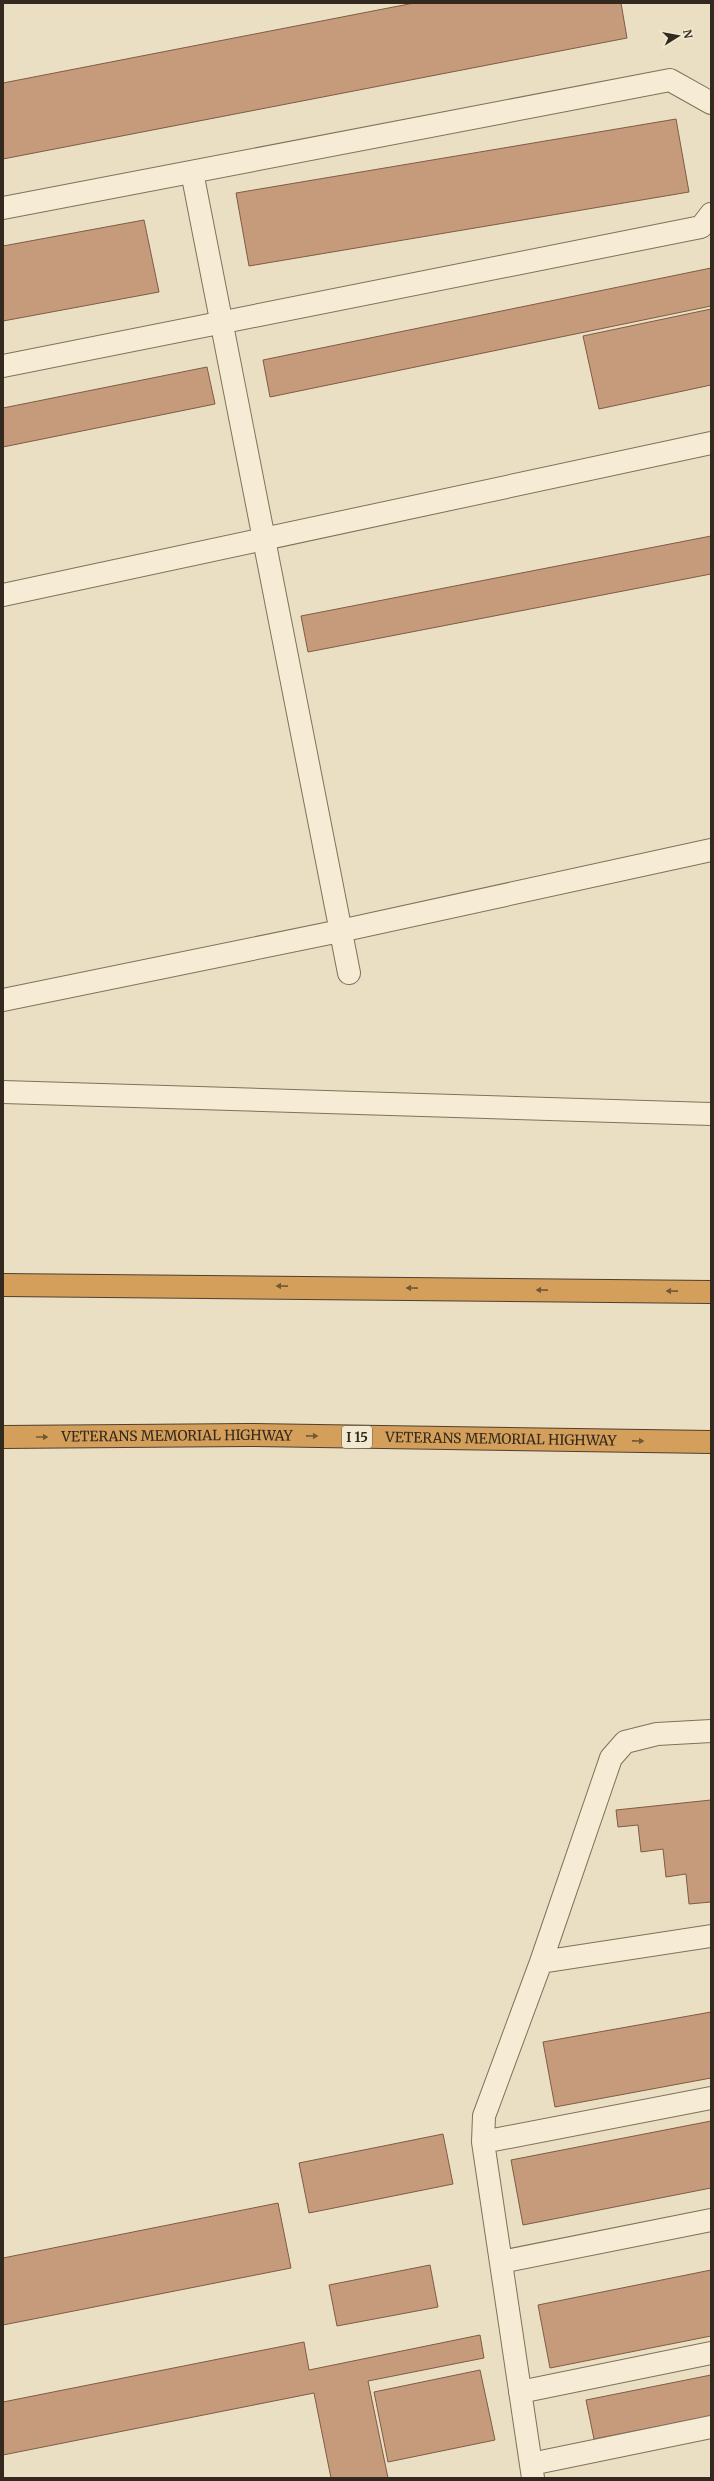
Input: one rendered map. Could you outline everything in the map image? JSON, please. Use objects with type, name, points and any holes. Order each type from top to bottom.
[{"type":"highway","points":[[3,1285],[711,1292]]},
{"type":"highway","name":"VETERANS MEMORIAL HIGHWAY","points":[[3,1437],[248,1435],[711,1442]]},
{"type":"lane","points":[[3,208],[670,80],[711,103]]},
{"type":"lane","points":[[192,172],[349,973]]},
{"type":"lane","points":[[3,366],[701,227],[711,214]]},
{"type":"lane","points":[[3,595],[263,537],[711,443]]},
{"type":"lane","points":[[3,1000],[340,931],[711,850]]},
{"type":"lane","points":[[3,1092],[711,1114]]},
{"type":"lane","points":[[711,1731],[657,1734],[625,1742],[611,1758],[541,1962],[484,2116],[483,2142],[532,2471],[711,2427]]},
{"type":"lane","points":[[541,1962],[711,1936]]},
{"type":"lane","points":[[483,2142],[711,2098]]},
{"type":"lane","points":[[501,2262],[711,2220]]},
{"type":"lane","points":[[520,2392],[711,2353]]},
{"type":"building","points":[[414,3],[621,3],[627,38],[3,159],[3,83]]},
{"type":"building","points":[[676,119],[689,192],[249,266],[236,193]]},
{"type":"building","points":[[144,220],[159,292],[3,321],[3,246]]},
{"type":"building","points":[[711,268],[711,306],[270,397],[263,360]]},
{"type":"building","points":[[711,309],[711,385],[599,409],[583,336]]},
{"type":"building","points":[[207,367],[215,404],[3,447],[3,408]]},
{"type":"building","points":[[711,536],[711,574],[308,652],[301,616]]},
{"type":"building","points":[[711,1800],[711,1902],[689,1904],[686,1874],[666,1877],[663,1849],[641,1852],[638,1825],[618,1827],[616,1810]]},
{"type":"building","points":[[711,2012],[711,2078],[555,2107],[543,2042]]},
{"type":"building","points":[[711,2121],[711,2188],[523,2225],[511,2160]]},
{"type":"building","points":[[443,2134],[453,2184],[309,2213],[299,2163]]},
{"type":"building","points":[[278,2203],[291,2268],[3,2325],[3,2258]]},
{"type":"building","points":[[430,2265],[438,2307],[337,2326],[329,2285]]},
{"type":"building","points":[[711,2270],[711,2336],[550,2368],[538,2305]]},
{"type":"building","points":[[480,2335],[484,2358],[368,2381],[388,2478],[331,2478],[314,2393],[3,2455],[3,2402],[304,2342],[309,2370]]},
{"type":"building","points":[[480,2370],[495,2440],[388,2462],[374,2392]]},
{"type":"building","points":[[711,2375],[711,2416],[594,2439],[586,2400]]}]
